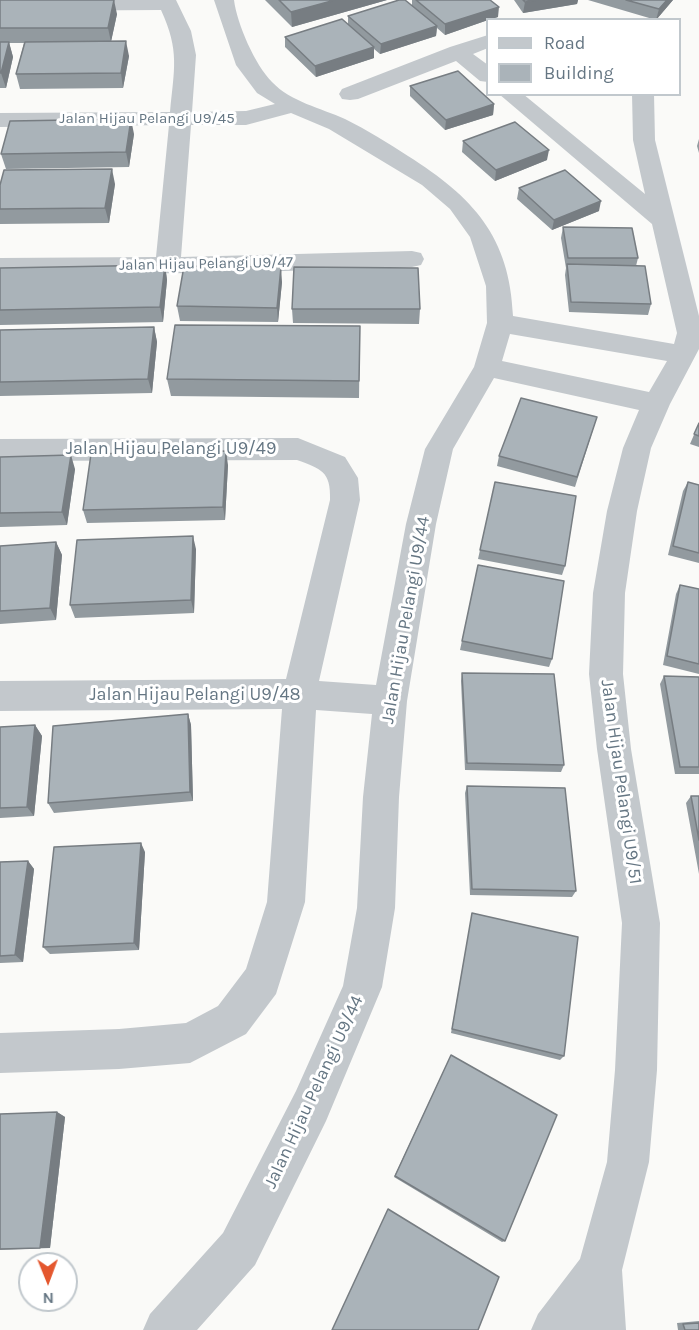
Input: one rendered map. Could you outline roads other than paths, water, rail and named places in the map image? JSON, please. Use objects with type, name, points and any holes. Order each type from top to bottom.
[{"type":"street","name":"Jalan Hijau Pelangi U9/44","points":[[166,1330],[239,1249],[311,1106],[362,987],[376,908],[381,797],[390,701],[421,524],[439,449],[487,367],[500,323],[499,286],[482,236],[458,204],[430,180],[385,152],[337,124],[293,106],[265,88],[247,65],[224,0]]},
{"type":"street","points":[[0,5],[166,2],[175,17],[186,55],[168,265]]},
{"type":"street","points":[[350,94],[456,51],[486,42]]},
{"type":"street","points":[[456,51],[486,74]]},
{"type":"street","points":[[511,96],[662,220]]},
{"type":"street","name":"Jalan Hijau Pelangi U9/51","points":[[603,1330],[599,1270],[628,1162],[636,1070],[641,922],[614,749],[606,674],[609,593],[622,511],[635,458],[656,404],[684,355],[690,333],[644,140],[643,96]]},
{"type":"street","name":"Jalan Hijau Pelangi U9/45","points":[[0,120],[246,118],[293,106]]},
{"type":"street","name":"Jalan Hijau Pelangi U9/47","points":[[0,266],[266,265],[412,259]]},
{"type":"street","points":[[500,323],[684,355]]},
{"type":"street","points":[[487,367],[656,404]]},
{"type":"street","name":"Jalan Hijau Pelangi U9/49","points":[[0,450],[298,449],[332,461],[339,467],[347,484],[345,500],[299,694]]},
{"type":"street","points":[[0,1053],[118,1049],[190,1042],[232,1020],[262,980],[286,902],[299,734],[299,694]]},
{"type":"street","name":"Jalan Hijau Pelangi U9/48","points":[[0,696],[299,694],[390,701]]},
{"type":"street","name":"Jalan Hijau Pelangi U9/51","points":[[554,1330],[599,1270]]}]
